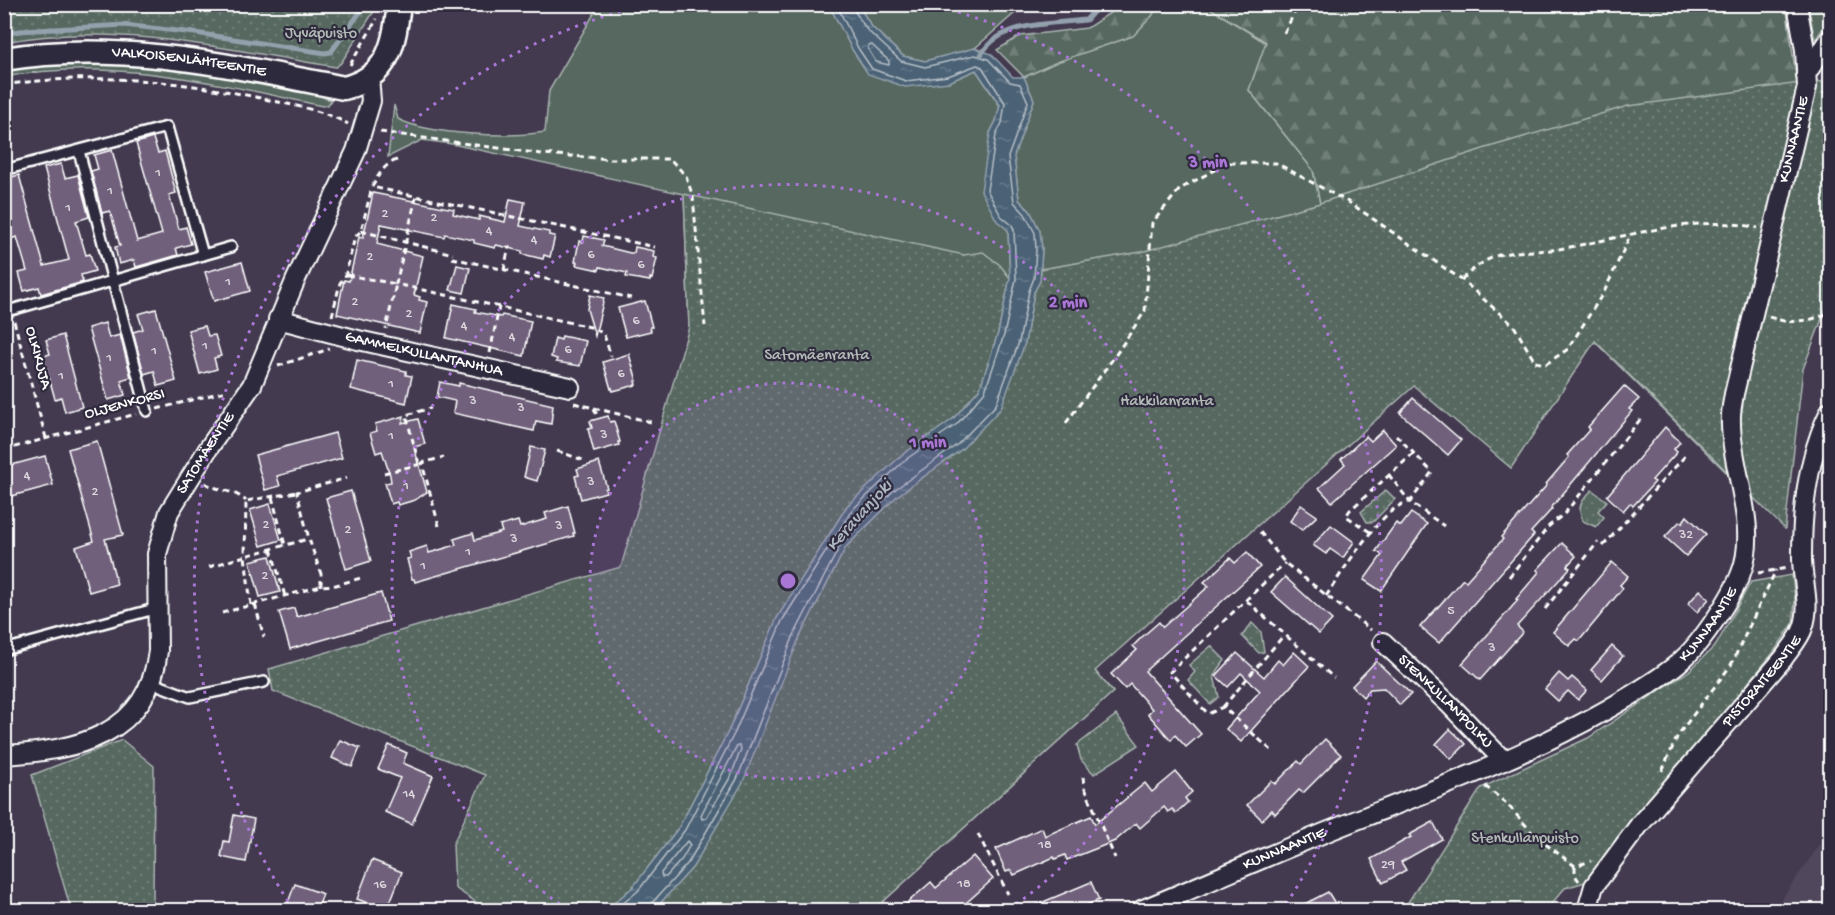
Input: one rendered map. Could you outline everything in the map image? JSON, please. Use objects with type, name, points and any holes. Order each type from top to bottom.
[{"type":"street","name":"KUNNAANTIE","points":[[1141,910],[1321,834],[1504,761],[1581,724],[1630,697],[1683,660],[1704,635],[1741,574],[1746,557],[1746,517],[1732,440],[1731,417],[1734,394],[1771,231],[1807,87],[1805,50],[1797,4]]},
{"type":"street","points":[[359,72],[383,66],[395,31],[390,8]]},
{"type":"street","points":[[1806,74],[1830,39]]},
{"type":"street","name":"VALKOISENLÄHTEENTIE","points":[[4,59],[39,53],[105,52],[168,56],[344,88],[356,85],[359,72]]},
{"type":"street","name":"SATOMÄENTIE","points":[[4,755],[43,752],[90,739],[118,727],[140,703],[156,666],[158,651],[157,554],[169,512],[255,378],[279,319],[356,151],[371,102],[359,72]]},
{"type":"street","name":"GAMMELKULLANTANHUA","points":[[279,319],[358,340],[487,369],[569,394]]},
{"type":"street","name":"PISTORAITEENTIE","points":[[1587,910],[1594,886],[1640,824],[1783,659],[1803,629],[1808,601],[1801,557],[1806,485],[1820,432],[1830,411]]},
{"type":"street","name":"STENKULLANPOLKU","points":[[1379,637],[1504,761]]},
{"type":"lane","points":[[4,170],[167,127],[203,255]]},
{"type":"lane","points":[[79,151],[147,411]]},
{"type":"lane","points":[[11,310],[231,247]]},
{"type":"lane","points":[[4,650],[158,608]]},
{"type":"lane","points":[[150,682],[190,697],[264,682]]},
{"type":"path","points":[[1284,33],[1299,4]]},
{"type":"path","points":[[359,72],[390,8]]},
{"type":"path","points":[[4,84],[88,77],[179,84],[226,90],[316,110],[350,125]]},
{"type":"path","points":[[380,132],[542,154],[611,159],[670,159],[686,176],[693,196],[705,326]]},
{"type":"path","points":[[328,332],[340,283],[346,275],[356,237],[361,231],[372,188],[380,173],[389,163],[398,160]]},
{"type":"path","points":[[1066,423],[1145,311],[1152,223],[1180,189],[1227,163],[1276,163],[1350,203],[1462,280],[1514,326],[1535,362],[1546,364],[1568,349],[1605,290],[1631,234]]},
{"type":"path","points":[[372,188],[655,247]]},
{"type":"path","points":[[382,345],[416,196]]},
{"type":"path","points":[[1462,280],[1474,267],[1500,255],[1558,249],[1631,234],[1714,224],[1744,225],[1771,231]]},
{"type":"path","points":[[361,231],[405,241],[504,270],[632,298]]},
{"type":"path","points":[[504,270],[509,246]]},
{"type":"path","points":[[346,275],[595,328],[604,335],[611,356]]},
{"type":"path","name":"OLKIKUJA","points":[[4,285],[46,438]]},
{"type":"path","points":[[487,369],[499,307]]},
{"type":"path","points":[[1753,312],[1787,322],[1809,320],[1830,313]]},
{"type":"path","name":"OLJENKORSI","points":[[4,450],[147,411],[255,378],[358,340]]},
{"type":"path","points":[[569,394],[594,408],[655,423]]},
{"type":"path","points":[[431,408],[406,415],[439,526]]},
{"type":"path","points":[[594,408],[598,418]]},
{"type":"path","points":[[1509,577],[1549,526],[1565,513],[1643,416]]},
{"type":"path","points":[[1326,596],[1370,532],[1402,503],[1410,502],[1432,472],[1396,435]]},
{"type":"path","points":[[556,451],[586,461]]},
{"type":"path","points":[[1370,532],[1346,516],[1414,453]]},
{"type":"path","points":[[1603,546],[1686,455]]},
{"type":"path","points":[[384,474],[444,457]]},
{"type":"path","points":[[192,475],[212,487],[237,493],[246,501],[245,556],[253,604],[264,638]]},
{"type":"path","points":[[1389,475],[1410,502],[1444,526]]},
{"type":"path","points":[[246,501],[297,492],[347,478]]},
{"type":"path","points":[[297,492],[321,574],[321,586]]},
{"type":"path","points":[[272,497],[285,545]]},
{"type":"path","points":[[1260,532],[1285,563],[1379,637]]},
{"type":"path","points":[[209,567],[309,538]]},
{"type":"path","points":[[1545,609],[1598,542]]},
{"type":"path","points":[[271,549],[285,596]]},
{"type":"path","points":[[1285,563],[1170,672],[1208,714],[1223,707],[1285,634]]},
{"type":"path","points":[[1741,574],[1803,565]]},
{"type":"path","points":[[1662,771],[1678,735],[1731,665],[1776,570]]},
{"type":"path","points":[[222,613],[321,586],[336,585],[361,578]]},
{"type":"path","points":[[1247,601],[1334,678]]},
{"type":"path","points":[[1223,707],[1270,750]]},
{"type":"path","points":[[1083,777],[1084,786],[1115,858]]},
{"type":"path","points":[[1479,781],[1507,804],[1536,837],[1575,866],[1591,861],[1598,852]]},
{"type":"path","points":[[978,834],[1008,894]]},
{"type":"shaded area","points":[[1830,830],[1830,910],[1774,910]]},
{"type":"green space","name":"Jyväpuisto","points":[[5,4],[378,5],[341,63],[336,67],[213,46],[129,36],[46,36],[5,42]]},
{"type":"green space","points":[[599,5],[829,5],[853,51],[949,82],[976,70],[1000,106],[990,133],[997,220],[1008,230],[1010,278],[953,419],[902,455],[606,910],[689,327],[684,194],[452,144],[422,140],[388,157],[394,105],[398,119],[429,129],[491,135],[545,132],[549,91]]},
{"type":"green space","points":[[858,5],[1061,5],[1015,13],[975,48],[925,61],[903,56],[872,27]]},
{"type":"green space","points":[[1122,5],[1158,5],[1152,16],[1133,36],[1057,62],[1024,77],[997,50],[1020,36],[1087,28]]},
{"type":"green space","points":[[1158,5],[1205,5],[1266,43],[1249,90],[1313,170],[1320,203],[1095,671],[1113,692],[874,910],[730,910],[897,496],[1040,281],[1042,249],[1040,231],[1030,211],[1019,200],[1014,156],[1034,100],[1024,77],[1152,16]]},
{"type":"green space","points":[[1205,5],[1786,5],[1797,84],[1727,473],[1594,341],[1511,468],[1415,386],[1320,203],[1313,170],[1249,90],[1266,42]]},
{"type":"green space","points":[[1808,5],[1830,5],[1830,18],[1815,40]]},
{"type":"green space","points":[[115,60],[207,72],[314,94],[331,100],[328,105],[322,106],[245,89],[164,75],[124,71],[44,71],[5,77],[4,68]]},
{"type":"green space","name":"Hakkilanranta","points":[[1815,81],[1830,83],[1830,298],[1803,369],[1785,529],[1595,341],[1511,468],[1414,386],[1095,671],[1113,692],[874,910],[654,910],[693,867],[799,638],[846,547],[897,496],[962,449],[1025,343],[1034,292],[1040,281],[1041,269],[1141,252],[1320,203],[1486,148],[1628,106]]},
{"type":"green space","name":"Satomäenranta","points":[[684,194],[964,255],[983,252],[1000,265],[1010,278],[998,333],[980,388],[953,419],[902,455],[847,506],[777,618],[729,730],[679,827],[633,887],[606,910],[488,910],[455,888],[453,844],[485,775],[273,691],[269,669],[621,567],[689,327]]},
{"type":"green space","points":[[1386,490],[1395,499],[1373,522],[1367,522],[1361,512]]},
{"type":"green space","points":[[1592,490],[1607,501],[1598,511],[1604,517],[1596,527],[1583,521],[1580,512],[1583,501]]},
{"type":"green space","name":"Stenkullanpuisto","points":[[1792,575],[1795,600],[1793,624],[1773,653],[1585,882],[1565,888],[1546,910],[1403,910],[1481,788],[1588,738],[1689,671],[1716,645],[1751,582]]},
{"type":"green space","points":[[1252,623],[1261,632],[1264,652],[1259,653],[1242,636]]},
{"type":"green space","points":[[1211,646],[1225,660],[1214,676],[1219,697],[1210,704],[1188,680],[1195,672],[1189,665]]},
{"type":"green space","points":[[1116,715],[1139,745],[1094,774],[1081,760],[1077,745]]},
{"type":"green space","points":[[122,740],[154,766],[153,902],[145,910],[71,910],[32,775]]},
{"type":"water","name":"Keravanjoki","points":[[829,5],[858,5],[872,27],[903,56],[925,61],[975,48],[991,54],[1013,77],[1024,77],[1034,100],[1014,156],[1019,200],[1030,211],[1040,231],[1042,249],[1040,281],[1034,292],[1025,343],[1001,408],[962,449],[897,496],[846,547],[799,638],[743,782],[693,867],[654,910],[606,910],[633,887],[679,827],[729,730],[777,618],[847,506],[902,455],[953,419],[980,388],[998,333],[1010,278],[1008,230],[997,221],[981,191],[990,133],[1000,105],[976,70],[949,82],[905,87],[868,74]]},
{"type":"building","points":[[153,138],[158,153],[165,151],[176,193],[169,195],[179,229],[186,227],[191,244],[176,248],[178,255],[136,267],[134,260],[119,264],[115,247],[120,246],[110,211],[102,213],[91,171],[98,169],[94,155],[112,150],[137,241],[162,234],[136,143]]},
{"type":"building","points":[[61,164],[65,178],[78,175],[89,217],[76,221],[86,255],[90,254],[95,271],[81,275],[83,282],[41,294],[39,287],[24,291],[19,273],[27,271],[17,237],[10,239],[4,219],[4,179],[19,175],[44,266],[69,260],[44,168]]},
{"type":"building","points":[[373,193],[454,209],[453,214],[479,220],[479,216],[505,222],[510,199],[525,202],[520,226],[549,232],[549,235],[555,236],[550,257],[544,255],[543,259],[522,254],[522,251],[474,243],[474,240],[445,234],[444,237],[381,224],[377,244],[423,256],[414,295],[420,297],[419,300],[427,302],[420,333],[337,314],[344,280],[349,281],[359,237],[363,238]]},
{"type":"building","points":[[584,236],[604,240],[602,246],[630,253],[634,253],[635,247],[654,251],[653,257],[657,258],[652,279],[650,278],[650,281],[626,277],[627,273],[576,265],[579,241],[583,242]]},
{"type":"building","points":[[242,262],[250,291],[214,301],[205,272]]},
{"type":"building","points":[[457,265],[470,268],[464,293],[450,290]]},
{"type":"building","points":[[590,295],[604,298],[595,336],[587,309]]},
{"type":"building","points":[[645,301],[651,331],[626,337],[618,308]]},
{"type":"building","points":[[453,304],[476,309],[475,312],[531,321],[524,356],[446,338]]},
{"type":"building","points":[[156,309],[176,381],[158,386],[154,371],[144,374],[133,332],[143,329],[138,314]]},
{"type":"building","points":[[105,323],[109,338],[120,335],[131,377],[121,380],[125,395],[108,400],[88,328]]},
{"type":"building","points":[[205,326],[208,336],[215,335],[221,356],[214,358],[217,369],[200,374],[188,330]]},
{"type":"building","points":[[63,335],[82,407],[65,412],[61,397],[55,399],[43,356],[50,354],[46,340]]},
{"type":"building","points":[[562,336],[586,341],[580,366],[556,362],[557,359],[551,357],[555,338],[561,340]]},
{"type":"building","points":[[629,354],[637,381],[635,381],[636,385],[613,391],[603,362]]},
{"type":"building","points":[[357,360],[406,371],[406,375],[412,376],[406,403],[351,389]]},
{"type":"building","points":[[440,382],[459,386],[459,383],[553,405],[551,424],[536,421],[534,431],[453,413],[455,401],[437,397]]},
{"type":"building","points":[[1624,386],[1639,399],[1629,409],[1632,411],[1531,532],[1534,535],[1439,643],[1420,627],[1463,579],[1466,581],[1503,539],[1501,537],[1547,485],[1569,457],[1567,455],[1590,429],[1588,427]]},
{"type":"building","points":[[1413,398],[1461,440],[1448,455],[1400,413]]},
{"type":"building","points":[[404,416],[402,423],[418,419],[425,444],[414,447],[427,492],[415,500],[398,505],[397,502],[391,504],[385,483],[391,482],[390,475],[382,451],[376,453],[370,433],[377,431],[375,424]]},
{"type":"building","points":[[608,416],[610,422],[614,421],[619,445],[594,452],[588,429],[592,428],[590,421]]},
{"type":"building","points":[[1665,427],[1680,442],[1674,449],[1677,452],[1652,480],[1655,482],[1633,506],[1630,503],[1623,511],[1607,496]]},
{"type":"building","points":[[1383,430],[1396,445],[1332,502],[1319,488],[1345,464],[1341,459],[1366,436],[1371,441]]},
{"type":"building","points":[[335,433],[342,458],[277,476],[280,486],[265,490],[255,455]]},
{"type":"building","points":[[97,441],[123,535],[105,539],[117,584],[89,592],[76,547],[94,541],[68,449]]},
{"type":"building","points":[[531,447],[545,450],[537,481],[524,477]]},
{"type":"building","points":[[45,456],[53,485],[4,498],[4,467]]},
{"type":"building","points":[[599,462],[607,488],[606,492],[581,499],[575,476],[579,475],[577,469]]},
{"type":"building","points":[[351,491],[371,561],[346,569],[326,498]]},
{"type":"building","points":[[270,504],[281,540],[261,546],[250,510]]},
{"type":"building","points":[[1301,505],[1317,516],[1302,530],[1290,521]]},
{"type":"building","points":[[568,506],[574,536],[415,582],[412,579],[407,559],[411,558],[409,552],[427,546],[429,553],[456,545],[454,539],[473,533],[475,540],[502,532],[500,526],[518,521],[520,527],[547,519],[545,513]]},
{"type":"building","points":[[1411,513],[1427,524],[1381,591],[1364,580],[1382,555],[1376,551],[1396,523],[1401,526]]},
{"type":"building","points":[[1687,516],[1706,534],[1686,556],[1665,537]]},
{"type":"building","points":[[1331,525],[1354,542],[1343,558],[1330,549],[1326,554],[1313,545]]},
{"type":"building","points":[[1562,543],[1576,556],[1567,566],[1570,568],[1517,626],[1523,632],[1480,680],[1462,664],[1518,600],[1516,599],[1539,572],[1537,570]]},
{"type":"building","points":[[1247,552],[1260,567],[1145,671],[1201,734],[1186,747],[1175,735],[1171,740],[1148,714],[1152,709],[1130,684],[1125,689],[1111,674],[1137,650],[1133,646],[1143,636],[1159,622],[1163,627],[1209,586],[1204,582],[1230,558],[1235,563]]},
{"type":"building","points":[[270,556],[280,592],[260,597],[250,561]]},
{"type":"building","points":[[1612,562],[1628,576],[1620,585],[1623,588],[1579,641],[1576,639],[1569,646],[1553,632]]},
{"type":"building","points":[[1285,577],[1332,620],[1319,634],[1271,592]]},
{"type":"building","points":[[1700,590],[1709,599],[1697,612],[1688,604]]},
{"type":"building","points":[[381,593],[389,621],[290,649],[279,612],[294,608],[297,617]]},
{"type":"building","points":[[1612,646],[1623,656],[1602,680],[1591,670]]},
{"type":"building","points":[[1294,652],[1309,666],[1241,742],[1226,729],[1260,691],[1241,673],[1228,687],[1216,676],[1237,653],[1264,677],[1278,660],[1283,665]]},
{"type":"building","points":[[1376,661],[1411,694],[1400,705],[1384,688],[1370,689],[1363,697],[1352,686]]},
{"type":"building","points":[[1559,673],[1568,681],[1572,677],[1587,690],[1578,700],[1568,691],[1558,701],[1545,689]]},
{"type":"building","points":[[1450,729],[1466,744],[1451,759],[1436,744]]},
{"type":"building","points":[[1325,739],[1341,755],[1303,793],[1299,790],[1275,814],[1272,810],[1262,820],[1247,805],[1271,781],[1275,784],[1298,761],[1301,764]]},
{"type":"building","points":[[340,740],[360,748],[352,767],[332,758]]},
{"type":"building","points":[[389,745],[407,753],[403,763],[433,776],[412,824],[385,812],[400,778],[378,769]]},
{"type":"building","points":[[1176,772],[1192,792],[1185,798],[1188,802],[1176,813],[1172,809],[1168,812],[1164,807],[1140,828],[1136,823],[1115,841],[1067,860],[1065,855],[1055,859],[1054,857],[1014,875],[1011,870],[1006,872],[996,849],[1042,828],[1045,836],[1091,816],[1095,824],[1145,783],[1152,792]]},
{"type":"building","points":[[234,815],[254,819],[246,862],[221,857],[224,841],[229,842]]},
{"type":"building","points":[[1433,822],[1442,839],[1401,862],[1406,870],[1383,883],[1371,859]]},
{"type":"building","points":[[973,856],[993,879],[958,910],[899,910],[931,882],[936,888]]},
{"type":"building","points":[[372,860],[402,872],[387,910],[357,899]]},
{"type":"building","points":[[1091,882],[1099,900],[1084,906],[1086,910],[1024,910]]},
{"type":"building","points":[[295,884],[323,894],[317,910],[303,910],[287,905]]},
{"type":"building","points":[[1328,892],[1339,910],[1293,910]]},
{"type":"waterway","points":[[4,34],[19,31],[124,25],[195,33],[325,53],[331,52],[366,4]]},
{"type":"waterway","points":[[981,55],[1000,36],[1013,30],[1042,24],[1086,20],[1094,11],[1113,4]]}]
